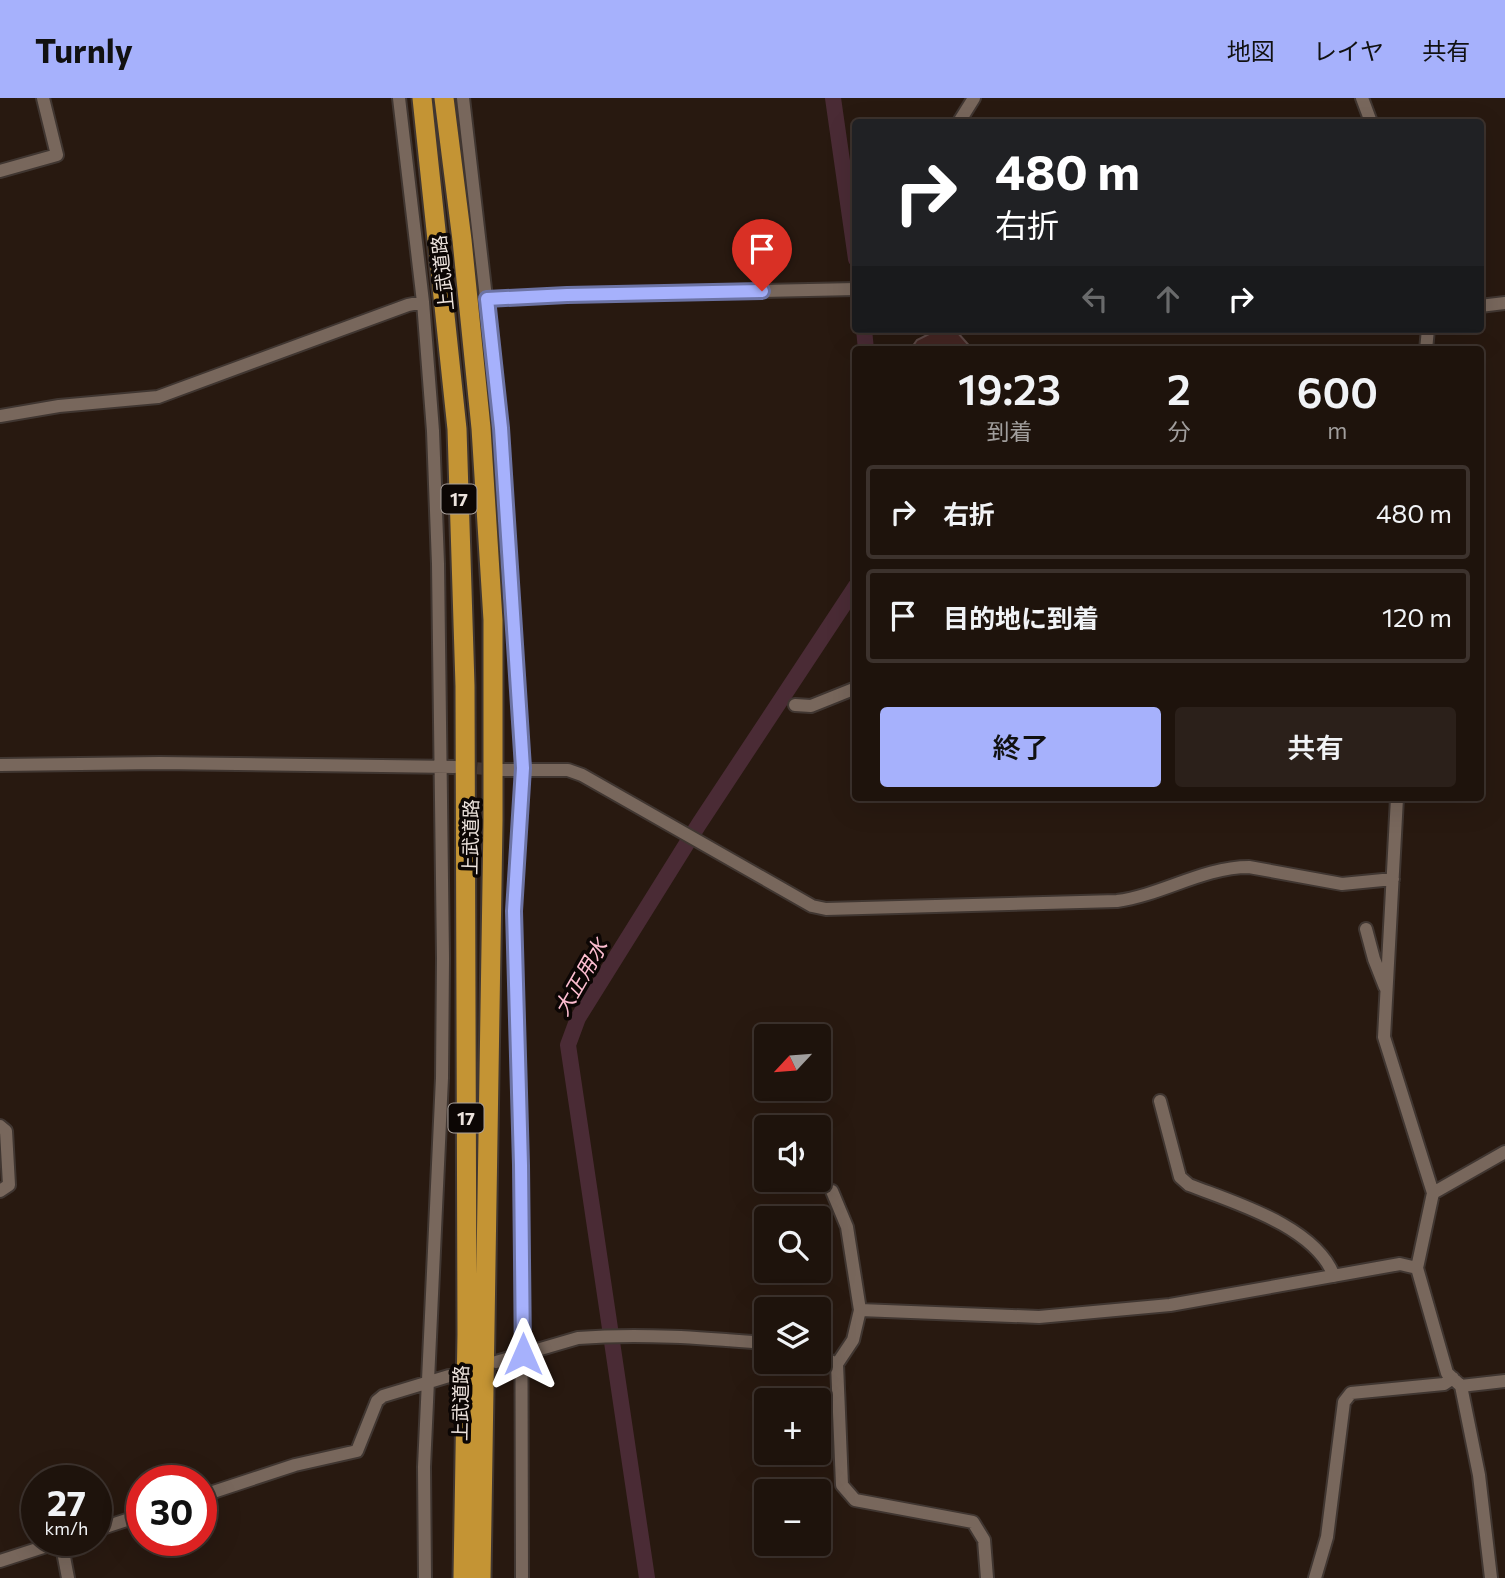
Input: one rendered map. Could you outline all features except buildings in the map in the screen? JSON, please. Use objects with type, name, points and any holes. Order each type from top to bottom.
[{"type":"highway","name":"上武道路","points":[[422,98],[457,429],[465,686],[467,1334],[472,1494],[481,1578]]},
{"type":"highway","name":"上武道路","points":[[444,98],[481,428],[493,620],[493,835],[472,1494],[463,1578]]},
{"type":"highway","name":"17","points":[[458,1578],[472,1494]]},
{"type":"highway","name":"17","points":[[472,1494],[488,1578]]},
{"type":"street","points":[[0,171],[57,155],[43,98]]},
{"type":"street","points":[[399,98],[424,302],[433,430],[438,564],[442,1078],[424,1467],[425,1578]]},
{"type":"street","points":[[463,98],[501,428],[523,768],[514,911],[521,1165],[522,1578]]},
{"type":"street","points":[[961,119],[974,98]]},
{"type":"street","points":[[1364,99],[1370,119]]},
{"type":"street","points":[[487,299],[851,290]]},
{"type":"street","points":[[0,416],[59,406],[158,397],[408,305],[424,302]]},
{"type":"street","points":[[1484,306],[1505,303]]},
{"type":"street","points":[[795,705],[811,706],[852,690]]},
{"type":"street","points":[[0,765],[455,767]]},
{"type":"street","points":[[499,769],[568,770],[582,775],[812,906],[826,909],[1117,901],[1148,895],[1221,869],[1235,867],[1250,867],[1342,884],[1393,878]]},
{"type":"street","points":[[1397,801],[1384,1037],[1433,1193],[1417,1268],[1447,1373],[1457,1382],[1479,1475],[1491,1578]]},
{"type":"street","points":[[1366,929],[1374,959],[1387,990]]},
{"type":"street","points":[[1160,1101],[1180,1177],[1189,1185],[1264,1214],[1295,1234],[1328,1261],[1334,1276]]},
{"type":"street","points":[[0,1126],[6,1131],[9,1185],[0,1191]]},
{"type":"street","points":[[1433,1193],[1505,1152]]},
{"type":"street","points":[[832,1191],[847,1227],[860,1310],[853,1340],[837,1364],[842,1485],[855,1500],[973,1522],[984,1539],[987,1578]]},
{"type":"street","points":[[860,1310],[1039,1317],[1170,1306],[1400,1264],[1417,1268]]},
{"type":"street","points":[[496,1362],[578,1338],[619,1335],[754,1342]]},
{"type":"street","points":[[831,1361],[837,1364]]},
{"type":"street","points":[[217,1491],[295,1465],[357,1451],[377,1401],[383,1395],[449,1376]]},
{"type":"street","points":[[1315,1578],[1327,1537],[1344,1402],[1351,1393],[1457,1382],[1505,1381]]},
{"type":"street","points":[[0,1562],[21,1555]]},
{"type":"street","points":[[65,1556],[68,1578]]},
{"type":"waterway","name":"大正用水","points":[[833,98],[852,231]]},
{"type":"waterway","name":"大正用水","points":[[864,333],[866,346]]},
{"type":"waterway","name":"大正用水","points":[[647,1578],[568,1045],[578,1018],[699,824],[852,592]]},
{"type":"tunnel","points":[[459,767],[499,770]]},
{"type":"route","points":[[523,1354],[514,911],[523,768],[501,428],[487,299],[762,291]]}]
